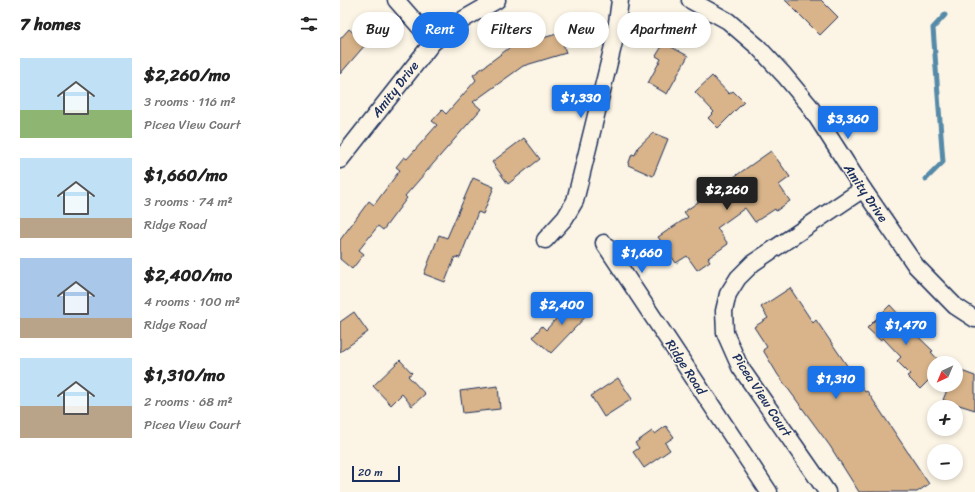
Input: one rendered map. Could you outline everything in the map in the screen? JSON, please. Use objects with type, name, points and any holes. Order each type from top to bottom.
[{"type":"street","points":[[396,0],[412,18]]},
{"type":"street","name":"Amity Drive","points":[[469,16],[498,0]]},
{"type":"street","points":[[545,240],[565,218],[575,201],[615,38],[620,0]]},
{"type":"street","name":"Amity Drive","points":[[690,0],[728,21],[758,47],[784,75],[809,105],[862,189],[916,266],[955,306],[975,319]]},
{"type":"street","name":"Amity Drive","points":[[340,160],[428,48]]},
{"type":"street","name":"Picea View Court","points":[[827,492],[740,367],[725,333],[724,311],[728,294],[738,278],[753,263],[862,189]]},
{"type":"street","name":"Ridge Road","points":[[604,242],[769,492]]},
{"type":"building","points":[[785,0],[821,0],[838,17],[820,35]]},
{"type":"building","points":[[349,29],[352,32],[352,48],[363,48],[340,74],[340,39]]},
{"type":"building","points":[[554,35],[554,48],[564,48],[566,53],[523,66],[473,102],[481,109],[405,196],[407,198],[383,230],[378,226],[359,250],[364,254],[352,269],[340,259],[340,240],[369,201],[374,205],[400,170],[396,167],[404,157],[407,159],[437,125],[432,121],[442,110],[446,114],[476,80],[473,75],[509,48],[546,48],[546,37]]},
{"type":"building","points":[[661,48],[673,48],[688,56],[667,94],[648,83],[661,59],[656,56]]},
{"type":"building","points":[[712,76],[729,94],[733,91],[744,102],[718,128],[708,118],[714,112],[695,92]]},
{"type":"building","points":[[653,133],[668,139],[653,176],[628,165],[632,154],[635,155],[638,147]]},
{"type":"building","points":[[524,138],[540,159],[508,184],[492,162]]},
{"type":"building","points":[[771,151],[790,177],[779,185],[790,201],[776,211],[775,209],[755,222],[745,208],[717,228],[728,244],[708,258],[710,261],[697,270],[687,256],[676,263],[658,237],[688,217],[684,212]]},
{"type":"building","points":[[473,178],[494,187],[483,214],[478,212],[460,258],[455,257],[445,282],[424,274],[439,235],[447,238]]},
{"type":"building","points":[[790,288],[813,323],[816,320],[865,392],[867,391],[929,484],[917,492],[859,492],[830,446],[778,375],[763,350],[767,347],[754,327],[768,318],[761,307]]},
{"type":"building","points":[[576,297],[591,311],[551,353],[533,337],[542,326],[546,330]]},
{"type":"building","points":[[890,305],[902,318],[901,320],[933,351],[931,352],[935,356],[927,356],[927,382],[920,389],[907,376],[910,374],[897,361],[901,357],[883,338],[880,340],[867,328]]},
{"type":"building","points":[[354,312],[368,332],[340,352],[340,322]]},
{"type":"building","points":[[400,360],[412,373],[408,376],[425,394],[412,406],[402,394],[391,405],[373,386]]},
{"type":"building","points":[[963,372],[975,376],[975,410],[963,406],[963,400],[943,400],[946,392],[963,392]]},
{"type":"building","points":[[618,378],[632,399],[604,417],[591,396]]},
{"type":"building","points":[[498,386],[500,409],[463,413],[460,391]]},
{"type":"building","points":[[666,426],[674,437],[665,443],[670,450],[644,468],[633,452],[639,448],[635,443],[652,431],[655,434]]},
{"type":"waterway","points":[[926,179],[943,162],[933,28],[945,15]]}]
